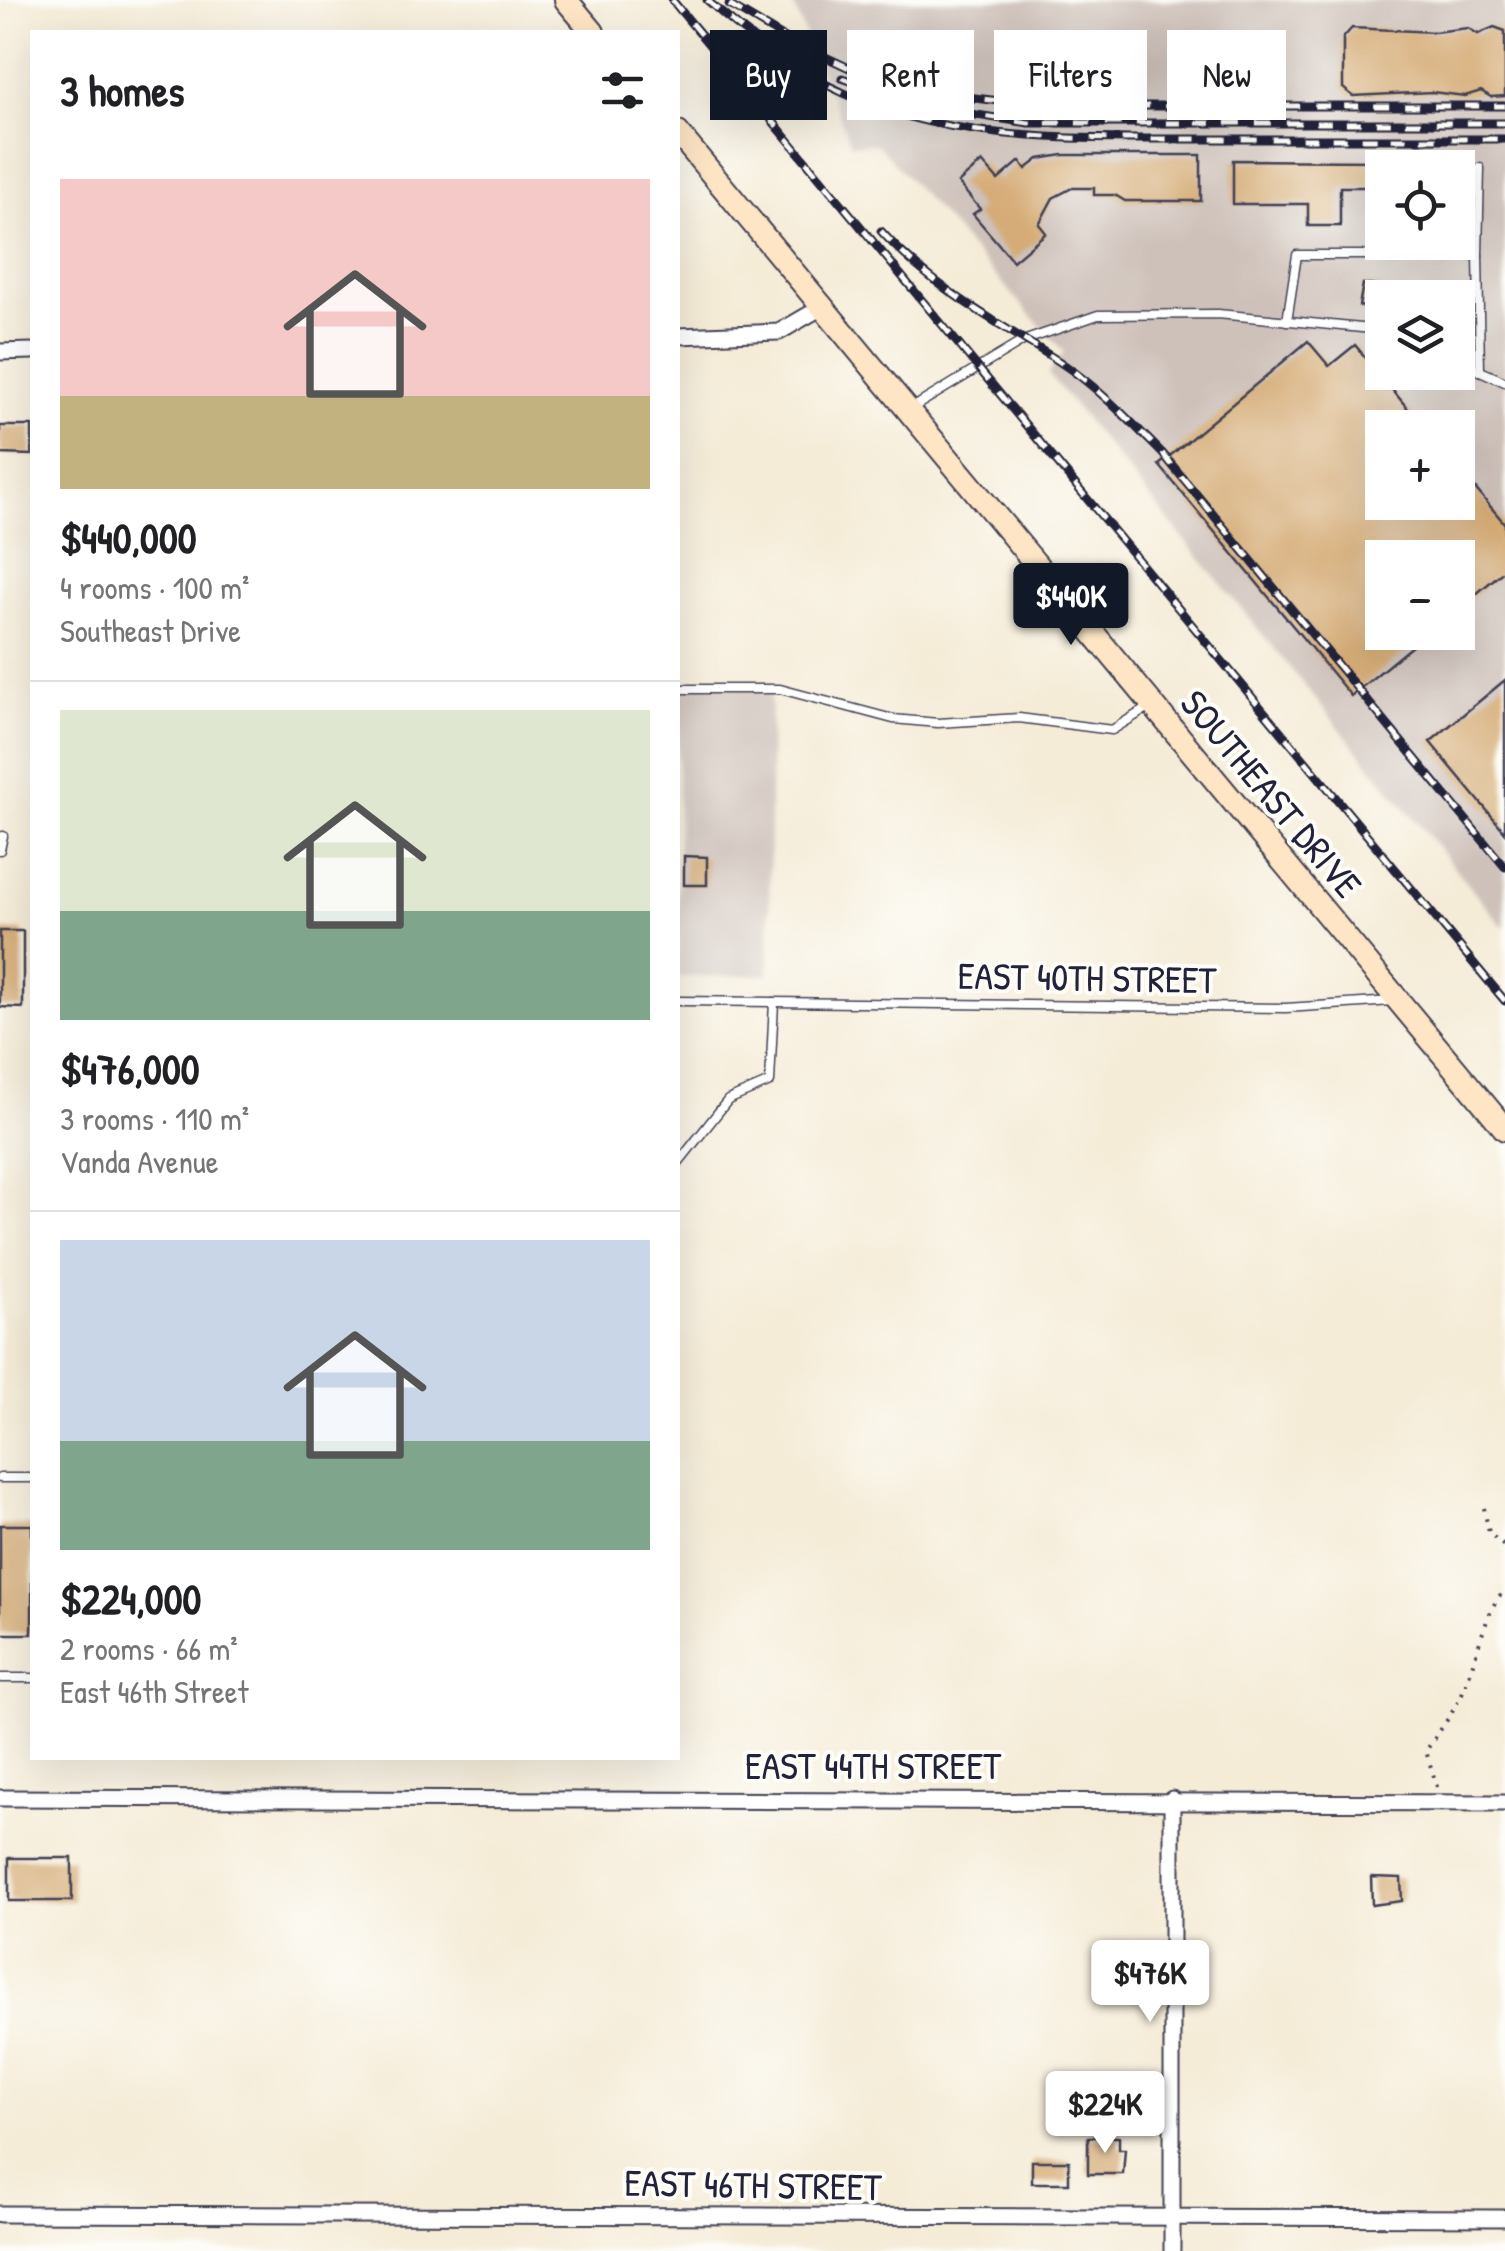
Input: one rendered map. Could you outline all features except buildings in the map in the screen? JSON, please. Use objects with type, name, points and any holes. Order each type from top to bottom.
[{"type":"main road","points":[[566,0],[592,30]]},
{"type":"main road","name":"SOUTHEAST DRIVE","points":[[680,135],[1505,1129]]},
{"type":"street","points":[[680,336],[778,332],[822,307]]},
{"type":"street","points":[[0,352],[30,351]]},
{"type":"street","name":"EAST 44TH STREET","points":[[0,1798],[1505,1803]]},
{"type":"street","points":[[1172,1800],[1172,2251]]},
{"type":"street","name":"EAST 46TH STREET","points":[[0,2214],[1505,2218]]},
{"type":"lane","points":[[1480,168],[1480,371]]},
{"type":"lane","points":[[1288,321],[1297,256],[1478,256]]},
{"type":"lane","points":[[908,410],[976,365],[1034,336],[1098,315],[1218,314],[1365,328]]},
{"type":"lane","points":[[1475,368],[1505,382]]},
{"type":"lane","points":[[680,689],[780,689],[893,719],[938,723],[1018,718],[1112,730],[1152,705]]},
{"type":"lane","points":[[0,850],[3,836]]},
{"type":"lane","name":"EAST 40TH STREET","points":[[680,1002],[1331,1008],[1398,1001]]},
{"type":"lane","points":[[680,1160],[728,1100],[770,1082],[774,1002]]},
{"type":"lane","points":[[0,1478],[30,1478]]},
{"type":"lane","points":[[0,1678],[30,1678]]},
{"type":"path","points":[[1484,1508],[1489,1534],[1505,1546]]},
{"type":"path","points":[[1442,1802],[1426,1751],[1459,1700],[1479,1655],[1494,1599],[1505,1590]]},
{"type":"shaded area","points":[[791,0],[1505,0],[1505,929],[1048,374],[1064,352],[877,144],[851,144],[827,86],[827,30],[804,30]]},
{"type":"shaded area","points":[[680,683],[771,683],[769,975],[680,977]]},
{"type":"railway","points":[[672,0],[1505,1001]]},
{"type":"railway","points":[[707,0],[766,48],[823,83],[880,108],[938,124],[1062,138],[1505,139]]},
{"type":"railway","points":[[729,5],[783,37],[847,67]]},
{"type":"railway","points":[[842,78],[925,107],[1029,123],[1505,123]]},
{"type":"railway","points":[[974,98],[1041,106],[1505,106]]},
{"type":"railway","points":[[881,231],[944,287],[1088,382],[1163,454],[1505,867]]}]
